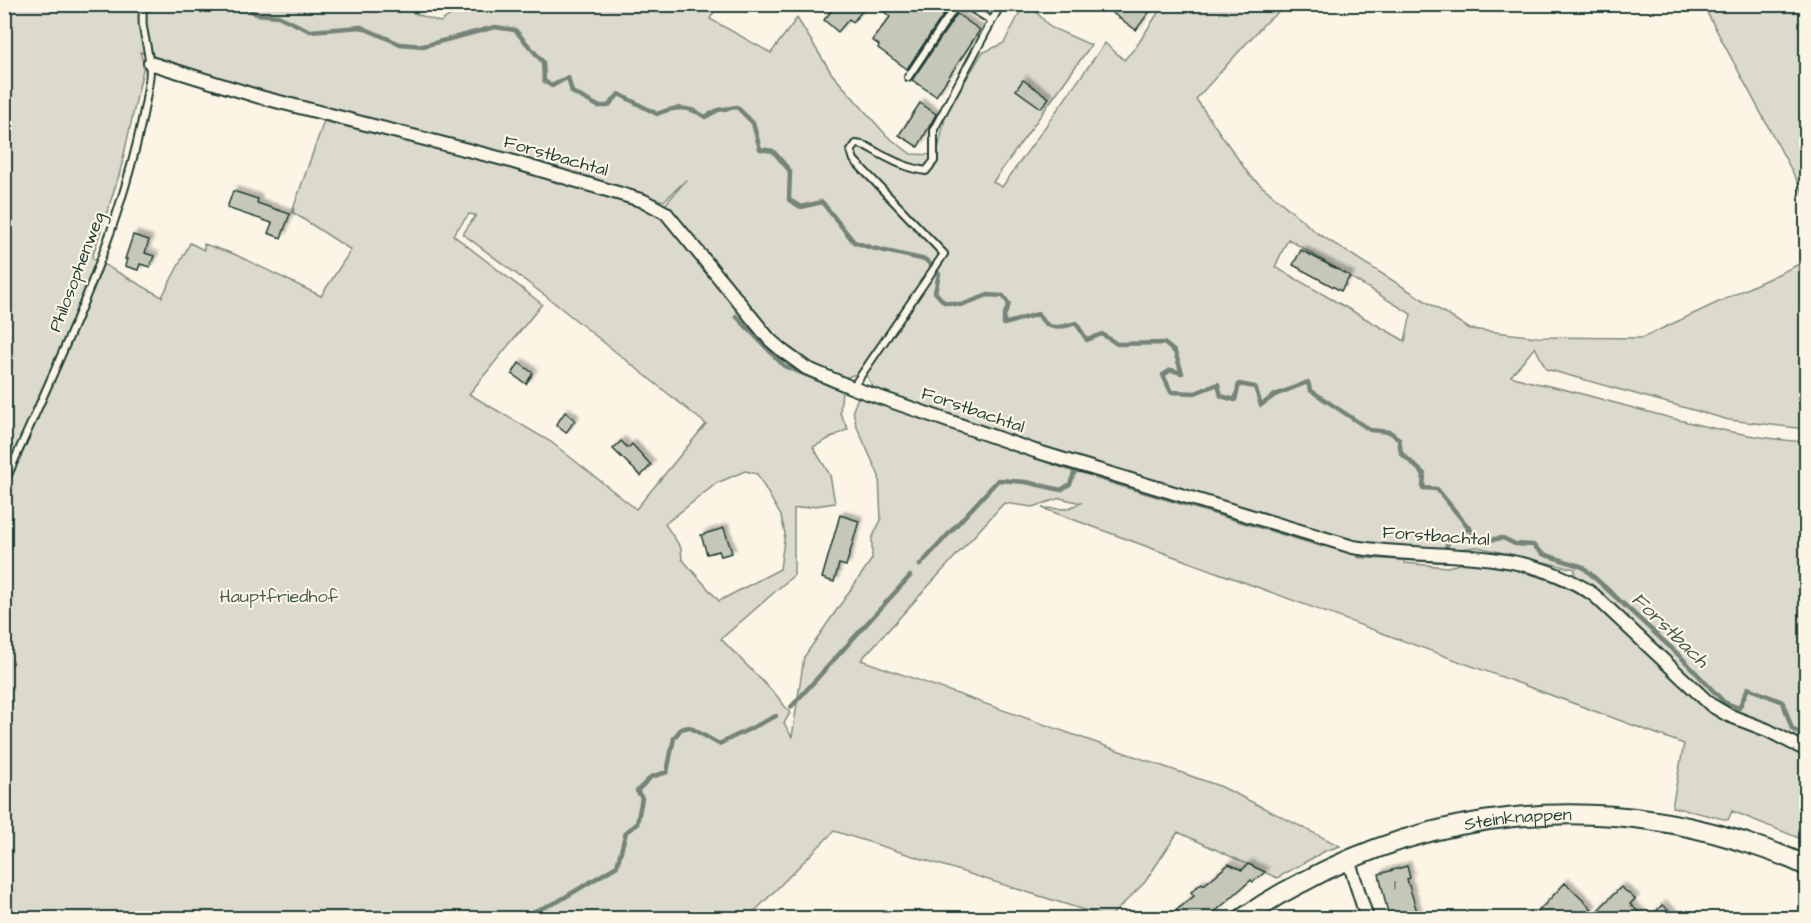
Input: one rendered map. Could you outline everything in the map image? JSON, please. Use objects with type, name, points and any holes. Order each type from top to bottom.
[{"type":"street","name":"Forstbachtal","points":[[150,63],[260,97],[507,160],[630,196],[656,206],[678,226],[749,316],[784,352],[806,368],[853,388],[1080,465],[1342,544],[1389,552],[1486,557],[1552,573],[1570,580],[1594,595],[1720,711],[1777,734],[1806,750]]},
{"type":"street","name":"Steinknappen","points":[[1243,918],[1288,890],[1348,859],[1388,843],[1472,822],[1524,815],[1579,813],[1639,817],[1698,828],[1761,847],[1806,866]]},
{"type":"street","points":[[1348,859],[1367,918]]},
{"type":"lane","name":"Philosophenweg","points":[[4,484],[100,261],[130,171],[150,80],[150,63],[142,25],[143,4]]},
{"type":"lane","points":[[908,77],[957,4]]},
{"type":"lane","points":[[964,4],[992,21]]},
{"type":"lane","points":[[853,388],[944,254],[854,160],[851,151],[856,144],[865,145],[884,157],[914,170],[926,171],[934,161],[934,129],[1001,4]]},
{"type":"green space","name":"Hauptfriedhof","points":[[396,4],[396,7],[440,22],[452,14],[456,5],[718,5],[710,19],[771,53],[797,18],[832,74],[887,136],[911,154],[937,155],[946,113],[982,53],[1004,43],[1024,5],[1030,5],[1050,27],[1091,45],[993,182],[1002,187],[1105,43],[1124,60],[1136,47],[1163,5],[1287,5],[1264,24],[1196,99],[1250,176],[1317,233],[1470,329],[1537,337],[1642,338],[1806,261],[1806,429],[1729,420],[1546,369],[1535,347],[1511,376],[1721,430],[1806,442],[1806,841],[1732,811],[1728,820],[1672,807],[1684,744],[1042,508],[1066,509],[1081,503],[1060,498],[1033,507],[1004,503],[861,660],[1222,787],[1340,846],[1325,851],[1277,878],[1178,832],[1145,882],[1109,918],[834,831],[748,918],[5,918],[5,5]],"holes":[[[140,52],[256,89],[664,201],[687,179],[658,213],[507,166],[324,121],[292,212],[351,250],[321,296],[234,254],[204,244],[204,250],[190,243],[162,297],[92,258],[120,172],[144,65]],[[469,214],[476,215],[463,234],[547,297],[706,424],[636,509],[551,442],[469,394],[542,304],[453,235]],[[1288,239],[1411,314],[1405,341],[1275,267]],[[812,363],[845,378],[864,371],[874,389],[858,397],[853,410],[856,425],[879,476],[881,520],[872,538],[872,559],[804,657],[792,737],[784,723],[790,713],[777,696],[721,639],[794,575],[794,509],[835,503],[830,475],[813,447],[848,429],[840,413],[842,389],[812,378]],[[745,471],[757,474],[781,516],[785,533],[780,569],[719,601],[682,559],[681,548],[665,524],[717,483]],[[1407,546],[1440,551],[1477,547],[1575,569],[1573,586],[1478,560],[1447,567],[1405,563]]]},
{"type":"green space","points":[[1703,5],[1806,5],[1806,199],[1793,173]]},
{"type":"building","points":[[837,4],[868,4],[853,22],[849,19],[838,32],[824,20]]},
{"type":"building","points":[[876,4],[943,4],[948,8],[907,69],[878,48],[879,45],[872,40],[890,17]]},
{"type":"building","points":[[1100,4],[1141,4],[1150,11],[1136,30]]},
{"type":"building","points":[[957,14],[980,30],[936,96],[912,80]]},
{"type":"building","points":[[1023,80],[1049,98],[1041,108],[1016,90]]},
{"type":"building","points":[[920,103],[936,114],[918,147],[899,135]]},
{"type":"building","points":[[233,191],[258,199],[257,203],[290,214],[281,238],[268,233],[272,223],[227,208]]},
{"type":"building","points":[[133,235],[149,240],[145,253],[154,256],[150,267],[140,264],[138,270],[125,266]]},
{"type":"building","points":[[1301,250],[1350,276],[1341,291],[1293,265]]},
{"type":"building","points":[[519,363],[533,373],[526,384],[512,374]]},
{"type":"building","points":[[565,412],[575,420],[566,433],[556,425]]},
{"type":"building","points":[[621,441],[628,448],[632,444],[651,465],[641,476],[613,449]]},
{"type":"building","points":[[840,515],[859,521],[846,566],[839,564],[834,582],[822,578]]},
{"type":"building","points":[[724,528],[732,553],[721,556],[719,551],[707,554],[701,535]]},
{"type":"building","points":[[1229,864],[1242,870],[1248,864],[1265,872],[1253,882],[1251,880],[1208,918],[1167,918],[1194,896],[1191,892],[1202,883],[1204,885]]},
{"type":"building","points":[[1407,866],[1410,878],[1407,879],[1419,918],[1389,918],[1379,874]]},
{"type":"building","points":[[1565,883],[1592,909],[1583,918],[1532,918]]},
{"type":"building","points":[[1621,887],[1635,899],[1630,904],[1645,918],[1607,918],[1598,910]]},
{"type":"building","points":[[1662,905],[1678,918],[1650,918]]},
{"type":"waterway","name":"Forstbach","points":[[243,4],[256,14],[278,16],[310,31],[361,27],[400,44],[423,46],[495,27],[515,30],[543,62],[544,81],[552,86],[568,77],[572,92],[598,106],[608,106],[619,94],[657,114],[681,108],[693,110],[705,117],[718,110],[737,107],[753,123],[760,149],[773,151],[790,171],[789,200],[801,207],[822,202],[854,242],[926,260],[939,274],[935,292],[944,302],[961,305],[988,295],[1003,296],[1009,304],[1004,316],[1004,324],[1038,314],[1046,324],[1054,327],[1076,323],[1087,340],[1102,334],[1117,344],[1164,343],[1175,352],[1182,373],[1171,370],[1163,375],[1171,392],[1195,393],[1218,384],[1221,396],[1235,400],[1239,384],[1255,387],[1261,405],[1275,395],[1308,382],[1310,390],[1370,430],[1390,432],[1399,439],[1401,453],[1424,474],[1423,488],[1437,489],[1473,533]]},
{"type":"waterway","points":[[736,316],[784,366],[843,390]]},
{"type":"waterway","points":[[1042,459],[1075,471]]},
{"type":"waterway","points":[[920,565],[998,480],[1026,482],[1061,490],[1070,484],[1075,471],[1078,471]]},
{"type":"waterway","points":[[1096,477],[1322,545]]},
{"type":"waterway","points":[[1446,547],[1449,541],[1470,528]]},
{"type":"waterway","name":"Forstbach","points":[[1487,540],[1503,538],[1515,544],[1533,545],[1543,554],[1583,567],[1681,657],[1724,702],[1739,708],[1748,688],[1783,702],[1792,729],[1806,737]]},
{"type":"waterway","points":[[1359,556],[1443,561]]},
{"type":"waterway","points":[[791,707],[910,576]]},
{"type":"waterway","points":[[517,918],[557,902],[617,866],[626,832],[637,824],[642,798],[637,791],[651,777],[667,772],[674,738],[681,729],[689,727],[719,744],[776,716]]}]
